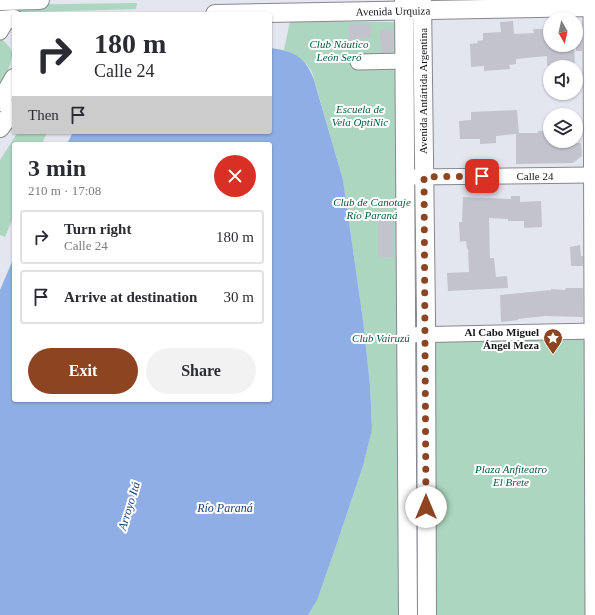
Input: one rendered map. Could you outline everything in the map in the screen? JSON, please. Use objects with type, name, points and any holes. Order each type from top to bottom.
[{"type":"main road","points":[[0,1],[40,0]]},
{"type":"main road","name":"Avenida Urquiza","points":[[269,12],[404,5],[593,7]]},
{"type":"main road","name":"Avenida Antártida Argentina","points":[[404,5],[408,615]]},
{"type":"main road","name":"Avenida Antártida Argentina","points":[[422,5],[427,615]]},
{"type":"main road","points":[[0,102],[12,81]]},
{"type":"main road","points":[[0,128],[12,112]]},
{"type":"street","points":[[593,7],[591,175],[594,331],[593,615]]},
{"type":"street","points":[[358,62],[405,61]]},
{"type":"street","name":"Calle 24","points":[[406,177],[591,175]]},
{"type":"street","points":[[407,335],[594,331]]},
{"type":"green space","points":[[137,3],[136,9],[0,13],[0,5]]},
{"type":"green space","points":[[290,21],[395,22],[401,615],[308,615],[317,599],[335,549],[363,466],[372,428],[370,385],[363,320],[343,180],[312,72],[297,56],[284,50]]},
{"type":"green space","points":[[0,38],[6,43],[12,53],[8,71],[0,86]]},
{"type":"green space","points":[[17,134],[46,134],[43,142],[12,142],[12,220],[5,237],[0,235],[0,160]]},
{"type":"green space","name":"Plaza Anfiteatro El Brete","points":[[587,335],[590,615],[435,615],[433,336]]},
{"type":"water","name":"Río Paraná","points":[[272,48],[286,51],[298,56],[311,72],[343,180],[363,320],[370,385],[372,429],[363,466],[335,549],[317,600],[308,615],[0,615],[0,290],[12,262],[12,402],[272,402],[272,142],[68,142],[72,134],[272,134]]},
{"type":"pier","points":[[164,0],[217,0],[217,12],[165,12]]},
{"type":"building","points":[[513,21],[514,34],[534,33],[533,29],[543,29],[543,52],[574,52],[575,60],[547,60],[547,56],[516,59],[516,64],[509,65],[510,69],[484,71],[484,66],[471,67],[470,44],[478,43],[477,41],[483,40],[483,33],[501,32],[500,22]]},
{"type":"building","points":[[370,24],[371,38],[349,39],[349,25]]},
{"type":"building","points":[[393,29],[393,52],[381,53],[380,30]]},
{"type":"building","points":[[517,110],[519,133],[538,133],[538,131],[543,131],[543,148],[581,148],[582,156],[573,163],[516,164],[516,134],[496,136],[496,143],[480,144],[480,139],[460,139],[459,121],[471,120],[471,112]]},
{"type":"building","points":[[511,196],[520,196],[520,202],[541,201],[542,227],[524,228],[524,221],[508,221],[508,219],[489,218],[490,258],[494,258],[496,277],[507,276],[508,288],[448,291],[447,273],[469,272],[468,248],[467,249],[466,241],[460,242],[459,222],[462,222],[463,197],[511,199]]},
{"type":"building","points":[[378,218],[394,218],[394,257],[378,257]]},
{"type":"building","points":[[580,245],[581,256],[583,256],[583,266],[571,266],[570,247]]},
{"type":"building","points":[[566,288],[583,288],[583,317],[545,316],[501,322],[500,295],[551,289],[565,290]]},
{"type":"place","name":"Al Cabo Miguel Ángel Meza","points":[[553,355]]},
{"type":"route","points":[[426,507],[424,177],[482,176]]},
{"type":"park label","name":"Club Náutico León Seró","points":[[339,50]]},
{"type":"park label","name":"Escuela de Vela OptiNic","points":[[360,115]]},
{"type":"park label","name":"Club de Canotaje Río Paraná","points":[[372,208]]},
{"type":"park label","name":"Club Vairuzú","points":[[381,338]]},
{"type":"water label","name":"Arroyo Itá","points":[[129,506]]}]
